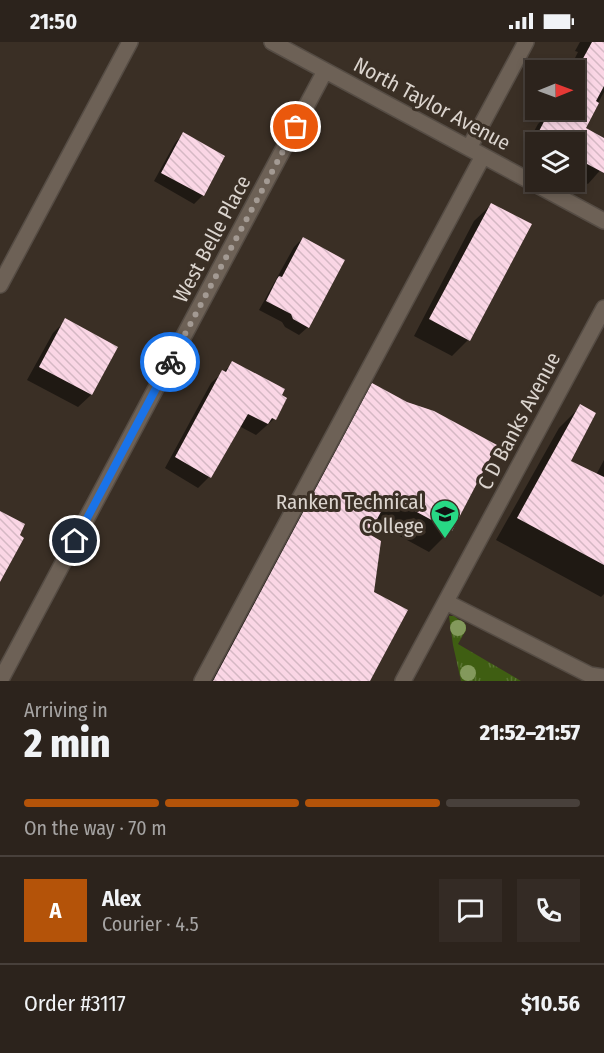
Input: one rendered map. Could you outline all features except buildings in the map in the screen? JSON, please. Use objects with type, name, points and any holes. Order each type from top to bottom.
[{"type":"street","points":[[0,285],[130,42]]},
{"type":"street","name":"North Taylor Avenue","points":[[272,42],[604,221]]},
{"type":"street","points":[[469,148],[526,42]]},
{"type":"street","name":"West Belle Place","points":[[0,681],[325,71]]},
{"type":"street","points":[[202,681],[483,156]]},
{"type":"street","name":"C D Banks Avenue","points":[[404,681],[604,308]]},
{"type":"street","points":[[446,602],[590,675],[604,677]]},
{"type":"green space","points":[[449,616],[454,616],[466,625],[466,630],[458,644],[521,681],[461,681]]},
{"type":"way so far","points":[[170,362],[296,127]]},
{"type":"place","name":"Ranken Technical College","points":[[445,540]]},
{"type":"route","points":[[75,541],[170,362]]}]
